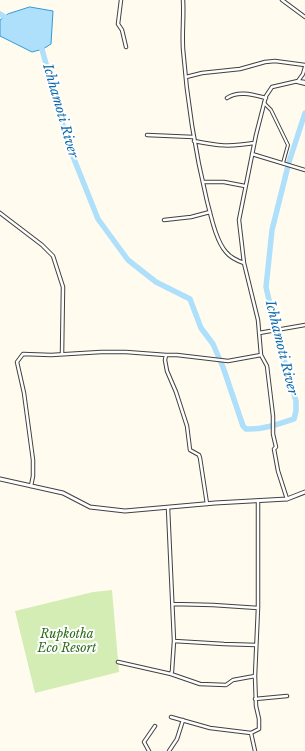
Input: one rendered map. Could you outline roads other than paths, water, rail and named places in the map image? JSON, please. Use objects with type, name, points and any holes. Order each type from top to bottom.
[{"type":"street","points":[[121,0],[118,24],[122,30],[126,47]]},
{"type":"street","points":[[183,0],[183,47],[186,77],[194,141],[203,182],[218,238],[226,252],[238,261],[244,263]]},
{"type":"street","points":[[282,0],[305,17]]},
{"type":"street","points":[[186,77],[240,69],[265,62],[275,61],[305,66],[303,74],[297,81]]},
{"type":"street","points":[[287,499],[274,457],[274,449],[276,447],[272,428],[273,416],[266,366],[261,355],[254,303],[244,263],[239,220],[254,143],[266,98],[272,88],[297,81],[305,83]]},
{"type":"street","points":[[227,98],[240,94],[266,98]]},
{"type":"street","points":[[264,103],[271,110],[288,145],[284,163]]},
{"type":"street","points":[[147,135],[194,137]]},
{"type":"street","points":[[194,141],[212,145],[227,146],[254,143]]},
{"type":"street","points":[[252,154],[305,170]]},
{"type":"street","points":[[203,182],[224,182],[245,186]]},
{"type":"street","points":[[164,220],[191,217],[210,212]]},
{"type":"street","points":[[0,213],[42,244],[53,256],[63,286],[62,354]]},
{"type":"street","points":[[259,333],[305,325]]},
{"type":"street","points":[[31,486],[33,476],[33,460],[18,360],[23,354],[51,355],[126,352],[177,355],[228,361],[261,355]]},
{"type":"street","points":[[166,355],[165,360],[167,371],[176,392],[187,426],[190,450],[199,455],[200,458],[207,504]]},
{"type":"street","points":[[0,479],[63,493],[90,507],[126,511],[287,499],[305,492]]},
{"type":"street","points":[[171,717],[210,728],[252,733],[259,729],[259,719],[255,698],[258,608],[258,501]]},
{"type":"street","points":[[168,508],[174,641],[171,674]]},
{"type":"street","points":[[173,604],[258,608]]},
{"type":"street","points":[[174,641],[256,645]]},
{"type":"street","points":[[118,662],[171,674],[200,684],[226,685],[233,680],[255,676]]},
{"type":"street","points":[[255,698],[288,696]]},
{"type":"street","points":[[169,751],[177,740],[183,720]]},
{"type":"street","points":[[150,751],[144,741],[155,726]]},
{"type":"street","points":[[252,733],[254,751]]},
{"type":"water","points":[[30,7],[53,11],[51,44],[43,49],[32,52],[0,36],[0,20],[8,14]]},
{"type":"waterway","name":"Ichhamoti River","points":[[0,14],[10,20]]},
{"type":"waterway","name":"Ichhamoti River","points":[[40,42],[68,144],[98,219],[128,260],[156,282],[190,299],[201,328],[213,344],[223,367],[243,426],[246,429],[264,428],[294,419],[296,411],[296,401],[279,343],[266,287],[272,230],[289,162],[305,113]]},
{"type":"park label","name":"Rupkotha Eco Resort","points":[[67,642]]}]
